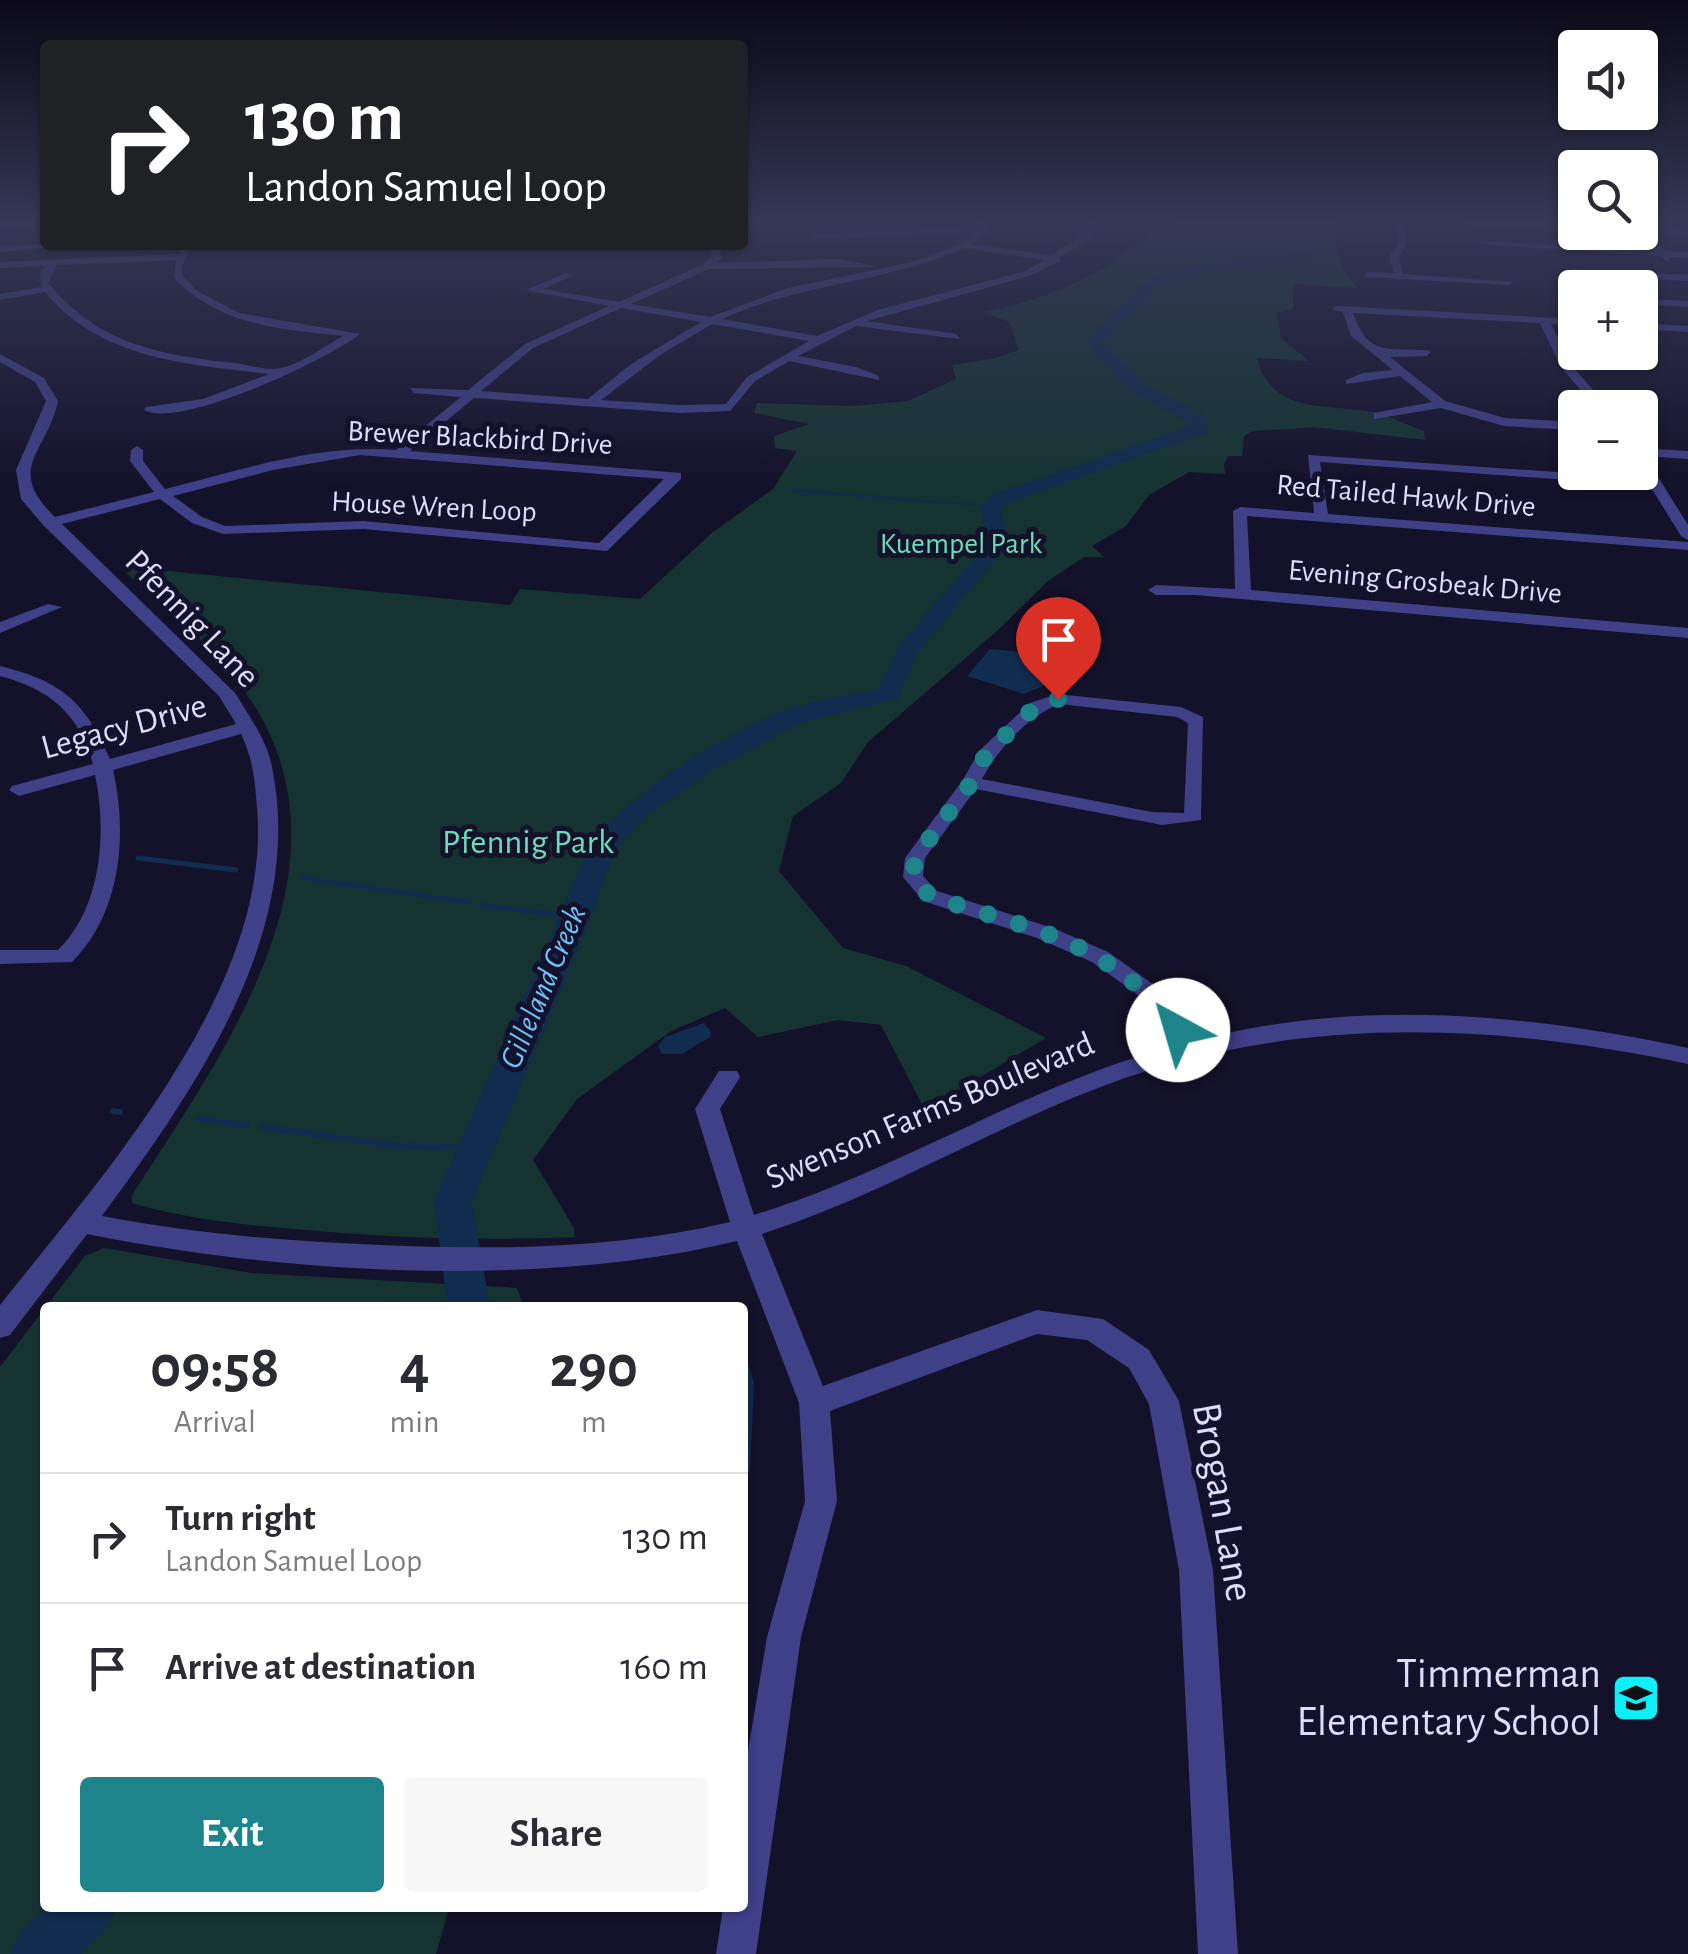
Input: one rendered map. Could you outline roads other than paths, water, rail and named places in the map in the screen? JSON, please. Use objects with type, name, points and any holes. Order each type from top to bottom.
[{"type":"street","points":[[68,310],[84,325],[126,346],[162,356],[282,372]]},
{"type":"street","points":[[150,410],[216,400],[248,390],[355,334],[254,320],[221,310]]},
{"type":"street","points":[[400,452],[529,346],[609,310]]},
{"type":"street","points":[[651,310],[817,339]]},
{"type":"street","points":[[590,402],[634,363],[740,310]]},
{"type":"street","points":[[414,390],[680,409],[730,408],[751,379],[784,358],[854,322],[898,310]]},
{"type":"street","points":[[1342,310],[1353,332],[1441,404],[1504,422],[1558,425]]},
{"type":"street","points":[[1346,310],[1558,321]]},
{"type":"street","points":[[1471,310],[1474,316]]},
{"type":"street","points":[[1544,320],[1567,367],[1587,390]]},
{"type":"street","points":[[854,322],[956,337]]},
{"type":"street","points":[[1658,327],[1688,329]]},
{"type":"street","points":[[1380,354],[1426,353]]},
{"type":"street","name":"Pfennig Lane","points":[[0,358],[40,380],[52,401],[48,417],[18,462],[24,490],[49,523],[200,664],[247,727],[263,768],[270,830],[267,875],[256,920],[226,1000],[162,1113],[0,1326]]},
{"type":"street","points":[[784,358],[856,370],[875,378]]},
{"type":"street","points":[[1350,382],[1363,376],[1401,373]]},
{"type":"street","points":[[1378,416],[1441,404]]},
{"type":"street","name":"House Wren Loop","points":[[137,450],[136,461],[162,494],[196,520],[223,530],[363,525],[602,548],[623,530],[650,494],[676,476]]},
{"type":"street","name":"Brewer Blackbird Drive","points":[[49,523],[336,453],[400,452],[676,476]]},
{"type":"street","points":[[1658,455],[1688,456]]},
{"type":"street","points":[[1322,517],[1312,458],[1558,475]]},
{"type":"street","points":[[1657,490],[1688,536]]},
{"type":"street","name":"Red Tailed Hawk Drive","points":[[1242,594],[1240,511],[1688,546]]},
{"type":"street","name":"Evening Grosbeak Drive","points":[[1156,590],[1688,633]]},
{"type":"street","points":[[0,628],[54,607]]},
{"type":"street","points":[[0,671],[38,682],[84,721],[106,765],[112,820],[107,876],[87,932],[64,957],[0,957]]},
{"type":"street","points":[[972,782],[1144,817],[1182,821],[1194,816],[1197,720],[1181,712],[1046,701],[986,754],[972,782],[915,858],[913,878],[930,896],[1075,944],[1119,968],[1151,994],[1192,1048]]},
{"type":"street","name":"Legacy Drive","points":[[19,790],[247,727]]},
{"type":"street","name":"Swenson Farms Boulevard","points":[[80,1222],[236,1246],[332,1255],[520,1261],[657,1247],[746,1228],[844,1196],[1084,1083],[1192,1048],[1301,1028],[1399,1022],[1528,1028],[1688,1056]]},
{"type":"street","points":[[728,1078],[706,1109],[746,1228],[814,1403],[821,1501],[784,1637],[748,1875]]},
{"type":"street","name":"Brogan Lane","points":[[814,1403],[1037,1322],[1093,1328],[1139,1359],[1164,1401],[1196,1570],[1218,1954]]},
{"type":"street","points":[[736,1954],[742,1912]]},
{"type":"water","points":[[990,649],[1048,654],[1043,686],[1024,694],[967,676]]},
{"type":"water","points":[[704,1023],[710,1037],[682,1054],[662,1054],[658,1046],[665,1037]]},
{"type":"water","points":[[748,1364],[754,1383],[748,1471]]},
{"type":"waterway","name":"Gilleland Creek","points":[[468,1302],[453,1202],[578,913],[601,849],[635,810],[712,759],[791,717],[889,694],[907,650],[998,545],[991,506],[999,500],[1202,428],[1201,421],[1138,388],[1094,341],[1126,310]]},
{"type":"waterway","points":[[789,490],[991,506]]},
{"type":"waterway","points":[[138,858],[236,870]]},
{"type":"waterway","points":[[302,878],[468,902]]},
{"type":"waterway","points":[[480,905],[576,917]]},
{"type":"waterway","points":[[113,1111],[120,1112]]},
{"type":"waterway","points":[[199,1119],[247,1125]]},
{"type":"waterway","points":[[262,1127],[400,1146],[476,1148]]},
{"type":"waterway","name":"Gilleland Creek","points":[[40,1954],[83,1912]]},
{"type":"place","name":"Timmerman Elementary School","points":[[1636,1698]]},
{"type":"park label","name":"Kuempel Park","points":[[961,544]]},
{"type":"park label","name":"Pfennig Park","points":[[528,842]]}]
